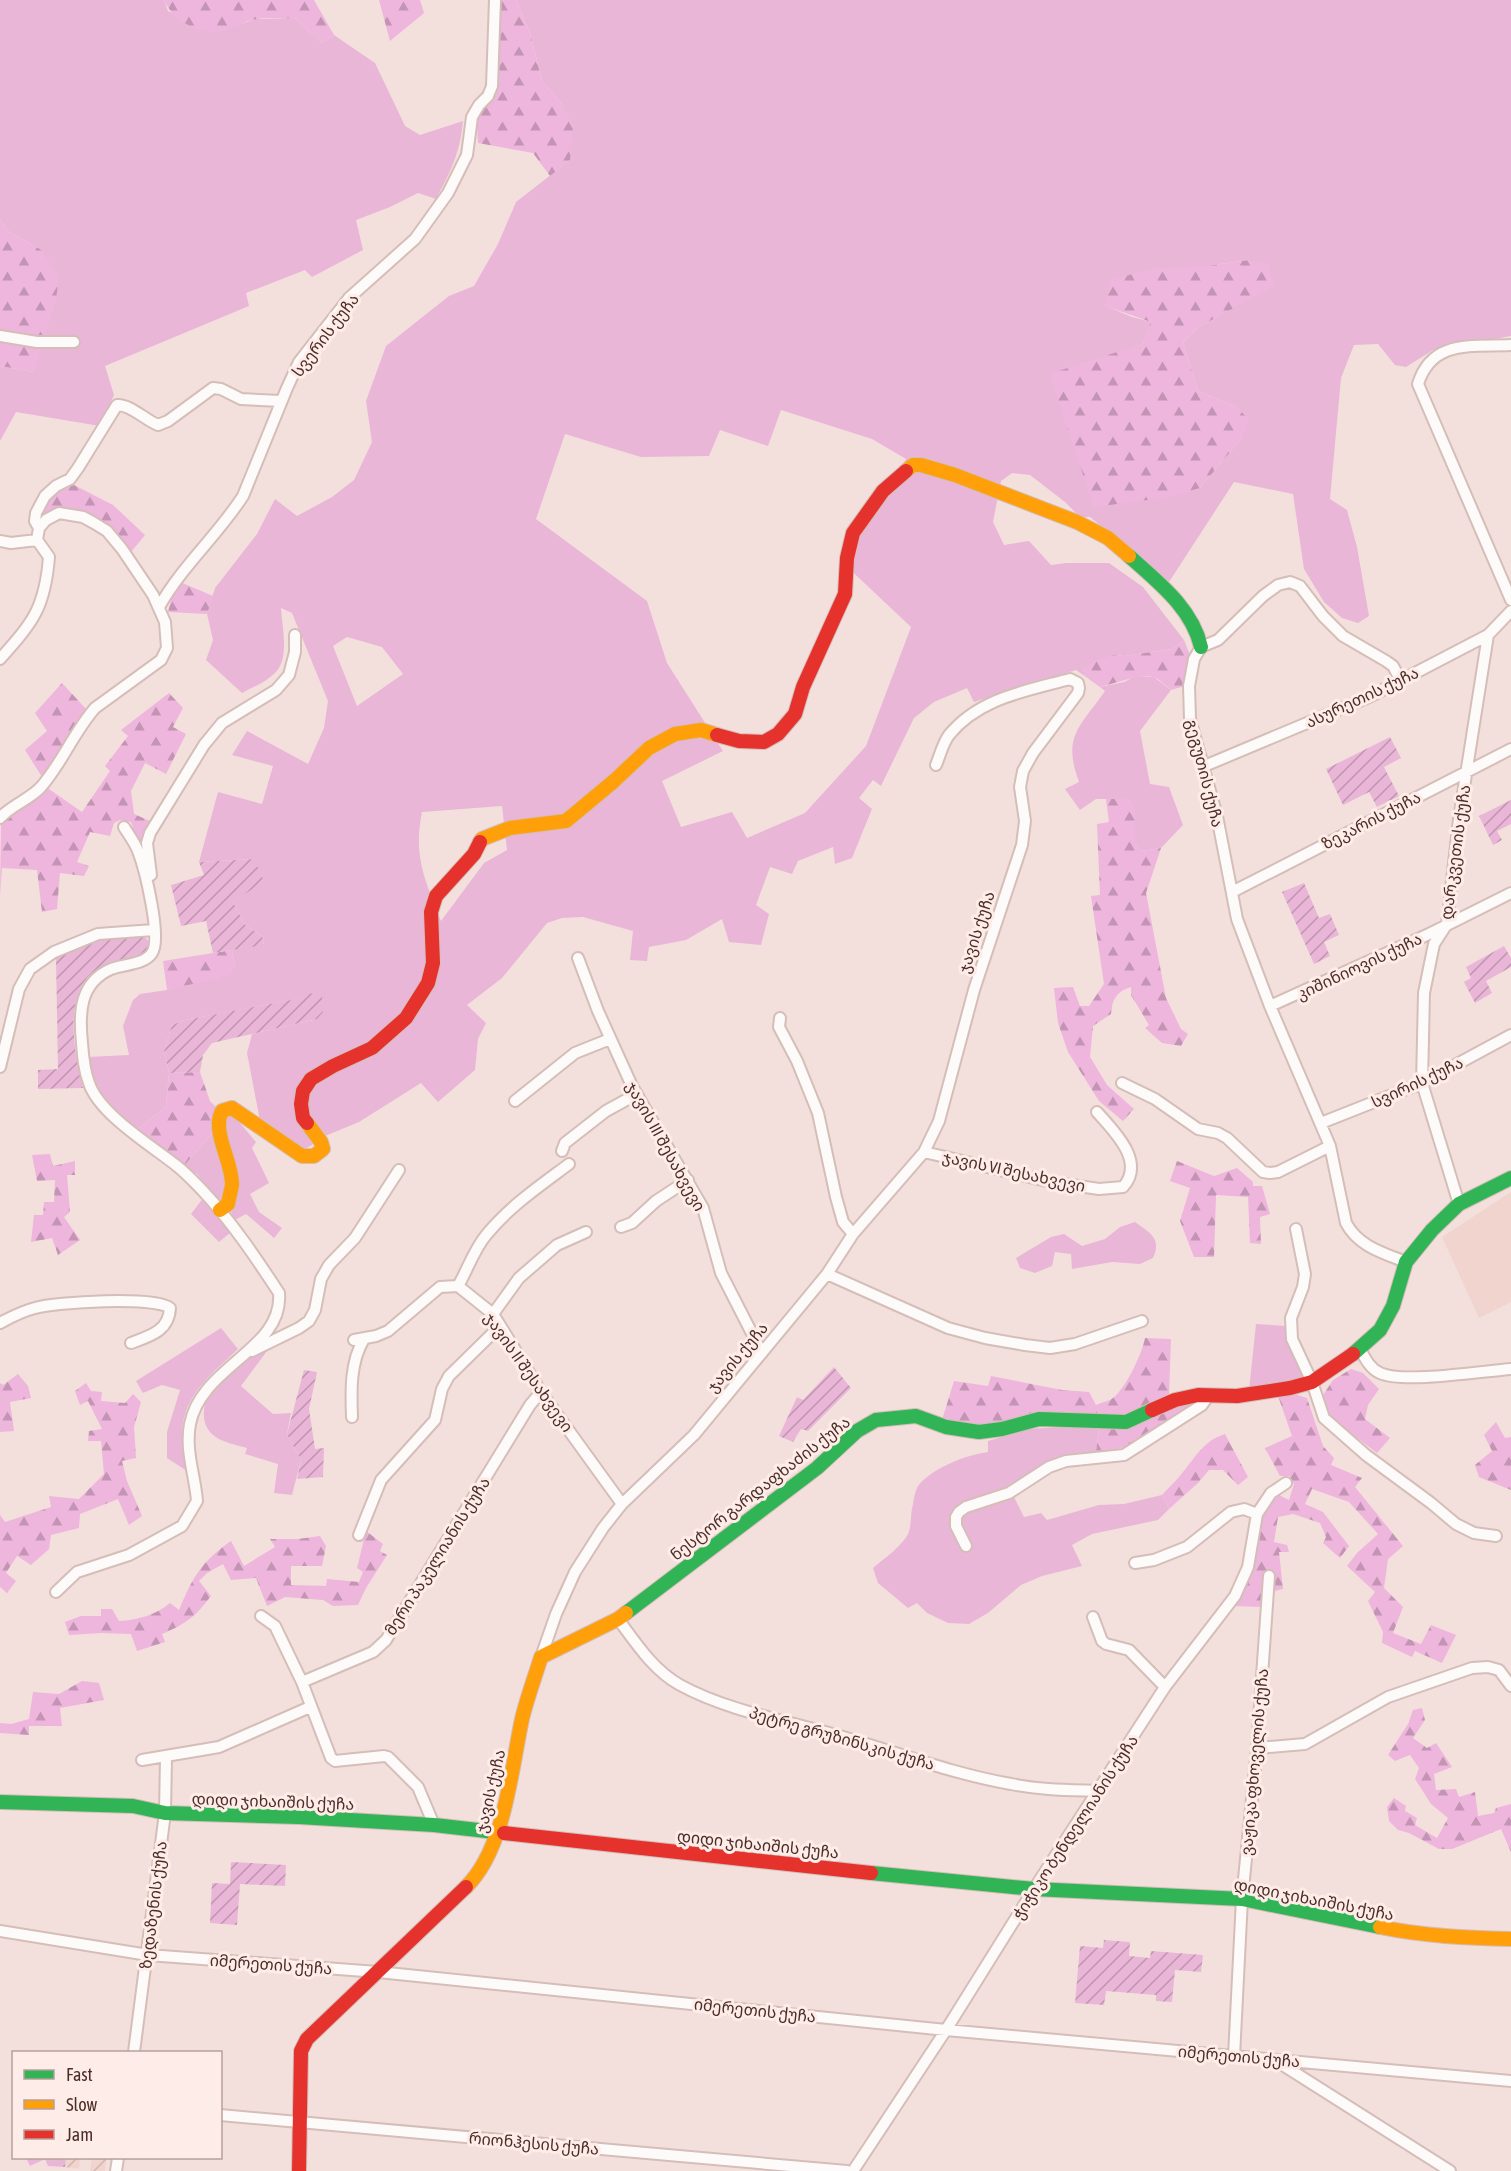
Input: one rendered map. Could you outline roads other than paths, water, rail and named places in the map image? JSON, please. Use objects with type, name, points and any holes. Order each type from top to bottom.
[{"type":"street","name":"სვერის ქუჩა","points":[[159,607],[168,591],[243,496],[281,401],[299,363],[349,298],[415,239],[448,194],[467,155],[472,117],[478,105],[488,96],[492,86],[495,0]]},
{"type":"street","points":[[0,336],[37,342],[75,342]]},
{"type":"street","points":[[1511,345],[1451,348],[1423,368],[1418,384],[1511,600]]},
{"type":"street","points":[[0,659],[22,634],[38,610],[47,585],[49,557],[38,534],[36,513],[45,496],[56,486],[70,479],[117,405],[122,405],[158,425],[168,421],[213,388],[221,388],[242,399],[281,401]]},
{"type":"street","points":[[220,1210],[228,1204],[232,1185],[219,1127],[218,1118],[221,1112],[232,1108],[302,1156],[312,1157],[319,1154],[323,1149],[321,1142],[303,1118],[301,1104],[303,1091],[311,1079],[372,1048],[406,1018],[428,983],[433,963],[431,912],[436,896],[474,854],[482,839],[510,828],[566,820],[614,781],[649,748],[675,734],[701,730],[739,741],[764,742],[778,734],[795,714],[803,687],[845,594],[847,558],[853,533],[883,491],[913,465],[921,465],[955,475],[1077,522],[1108,538],[1150,575],[1186,612],[1197,630],[1201,647],[1218,640],[1263,596],[1278,585],[1290,582],[1300,586],[1323,616],[1343,636],[1393,666],[1401,681]]},
{"type":"street","points":[[0,541],[11,543],[38,534],[46,520],[59,513],[83,517],[107,531],[122,549],[159,607],[167,632],[167,648],[161,660],[94,708],[39,790],[0,818]]},
{"type":"street","name":"ასურეთის ქუჩა","points":[[1202,767],[1370,697],[1488,635],[1511,611]]},
{"type":"street","points":[[149,887],[151,880],[147,843],[150,833],[204,745],[222,723],[276,690],[289,675],[295,652],[296,635]]},
{"type":"street","name":"დარკვეთის ქუჩა","points":[[1459,1204],[1422,1083],[1424,993],[1434,944],[1447,924],[1466,771],[1488,635]]},
{"type":"street","name":"გეგუთის ქუჩა","points":[[1201,647],[1194,659],[1189,686],[1190,719],[1217,816],[1237,919],[1270,1006],[1330,1146],[1346,1223],[1352,1235],[1361,1243],[1406,1262]]},
{"type":"street","name":"ჯავის ქუჩა","points":[[299,2171],[301,2051],[307,2039],[473,1880],[488,1860],[498,1833],[523,1716],[556,1614],[574,1572],[622,1504],[694,1435],[827,1274],[853,1234],[924,1152],[939,1121],[974,990],[1022,845],[1025,821],[1020,787],[1023,771],[1033,753],[1078,693],[1078,683],[1070,679],[1000,698],[969,715],[948,736],[936,765]]},
{"type":"street","name":"ზეკარის ქუჩა","points":[[1232,892],[1511,749]]},
{"type":"street","points":[[56,1592],[77,1572],[129,1555],[182,1526],[197,1502],[189,1462],[190,1424],[196,1406],[218,1376],[268,1331],[278,1314],[280,1304],[279,1293],[220,1210],[179,1168],[141,1140],[105,1108],[89,1085],[84,1067],[80,1025],[81,1006],[87,990],[94,980],[110,970],[142,960],[152,953],[156,942],[149,887],[137,849],[124,827]]},
{"type":"street","name":"კიშინიოვის ქუჩა","points":[[1270,1006],[1511,893]]},
{"type":"street","points":[[0,1068],[19,989],[30,969],[54,952],[98,934],[154,930]]},
{"type":"street","name":"ჯავის III შესახვევი","points":[[578,958],[610,1039],[637,1094],[703,1208],[721,1273],[762,1353]]},
{"type":"street","points":[[780,1018],[779,1027],[797,1061],[819,1113],[836,1197],[843,1221],[853,1234]]},
{"type":"street","name":"სვირის ქუჩა","points":[[1321,1123],[1422,1083],[1511,1035]]},
{"type":"street","points":[[515,1101],[575,1053],[610,1039]]},
{"type":"street","points":[[1122,1083],[1155,1099],[1198,1129],[1218,1133],[1227,1138],[1263,1172],[1278,1172],[1330,1146]]},
{"type":"street","points":[[562,1150],[565,1143],[606,1111],[637,1094]]},
{"type":"street","name":"ჯავის VI შესახვევი","points":[[924,1152],[1051,1182],[1099,1189],[1123,1187],[1129,1180],[1132,1169],[1128,1153],[1120,1138],[1097,1112]]},
{"type":"street","points":[[352,1417],[351,1388],[359,1340],[388,1331],[440,1287],[458,1286],[488,1233],[525,1197],[569,1164]]},
{"type":"street","points":[[244,1355],[309,1321],[315,1310],[321,1279],[329,1265],[355,1238],[399,1170]]},
{"type":"street","points":[[1406,1262],[1416,1247],[1459,1204],[1511,1178]]},
{"type":"street","points":[[621,1227],[632,1223],[656,1201],[688,1180]]},
{"type":"street","points":[[1296,1229],[1305,1274],[1303,1287],[1291,1318],[1292,1339],[1312,1382],[1324,1418],[1366,1455],[1456,1524],[1474,1533],[1496,1536]]},
{"type":"street","points":[[493,1314],[519,1278],[557,1245],[586,1232]]},
{"type":"street","name":"ნესტორ გარდაფხაძის ქუჩა","points":[[541,1657],[618,1619],[817,1468],[856,1431],[876,1420],[916,1416],[946,1427],[979,1431],[1002,1430],[1039,1419],[1126,1422],[1175,1400],[1198,1395],[1238,1396],[1290,1388],[1312,1382],[1360,1349],[1380,1330],[1394,1306],[1406,1262]]},
{"type":"street","points":[[827,1274],[948,1328],[1015,1343],[1050,1348],[1142,1321]]},
{"type":"street","name":"ჯავის II შესახვევი","points":[[458,1286],[493,1314],[542,1392],[622,1504]]},
{"type":"street","points":[[0,1323],[36,1307],[90,1302],[137,1301],[164,1304],[170,1308],[166,1326],[131,1342]]},
{"type":"street","points":[[359,1535],[381,1480],[435,1420],[442,1389],[449,1376],[500,1326]]},
{"type":"street","points":[[1360,1349],[1367,1363],[1380,1373],[1404,1378],[1511,1369]]},
{"type":"street","name":"მერი პაკელიანის ქუჩა","points":[[302,1682],[373,1652],[386,1640],[530,1405],[542,1392]]},
{"type":"street","points":[[966,1546],[956,1526],[956,1517],[966,1507],[1009,1493],[1049,1467],[1066,1461],[1124,1455],[1144,1440],[1202,1405],[1209,1395]]},
{"type":"street","name":"ჭიჭიკო ბენდელიანის ქუჩა","points":[[853,2171],[1165,1687],[1235,1596],[1250,1558],[1257,1514],[1270,1493],[1286,1483]]},
{"type":"street","points":[[1135,1563],[1154,1560],[1187,1547],[1231,1512],[1244,1509],[1257,1514]]},
{"type":"street","name":"ვაჟიკა ფხოველის ქუჩა","points":[[1233,2055],[1242,1899],[1257,1748],[1269,1576]]},
{"type":"street","points":[[261,1616],[275,1626],[302,1682],[331,1758],[335,1761],[388,1757],[418,1787],[434,1825]]},
{"type":"street","points":[[1093,1617],[1102,1641],[1129,1650],[1136,1655],[1165,1687]]},
{"type":"street","name":"პეტრე გრუზინსკის ქუჩა","points":[[618,1619],[648,1659],[678,1684],[713,1701],[1012,1785],[1050,1790],[1098,1791]]},
{"type":"street","points":[[1257,1748],[1305,1744],[1388,1697],[1472,1668],[1488,1667],[1499,1670],[1511,1686]]},
{"type":"street","points":[[142,1760],[219,1747],[310,1707]]},
{"type":"street","name":"ზედაზენის ქუჩა","points":[[134,2051],[165,1813],[166,1757]]},
{"type":"street","name":"დიდი ჯიხაიშის ქუჩა","points":[[0,1802],[134,1806],[165,1813],[299,1817],[434,1825],[1034,1889],[1242,1899],[1407,1933],[1511,1939]]},
{"type":"street","name":"იმერეთის ქუჩა","points":[[0,1931],[148,1955],[378,1972],[946,2030],[1511,2080]]},
{"type":"street","points":[[1275,2060],[1450,2171]]},
{"type":"street","name":"რიონჰესის ქუჩა","points":[[222,2115],[848,2171]]}]
